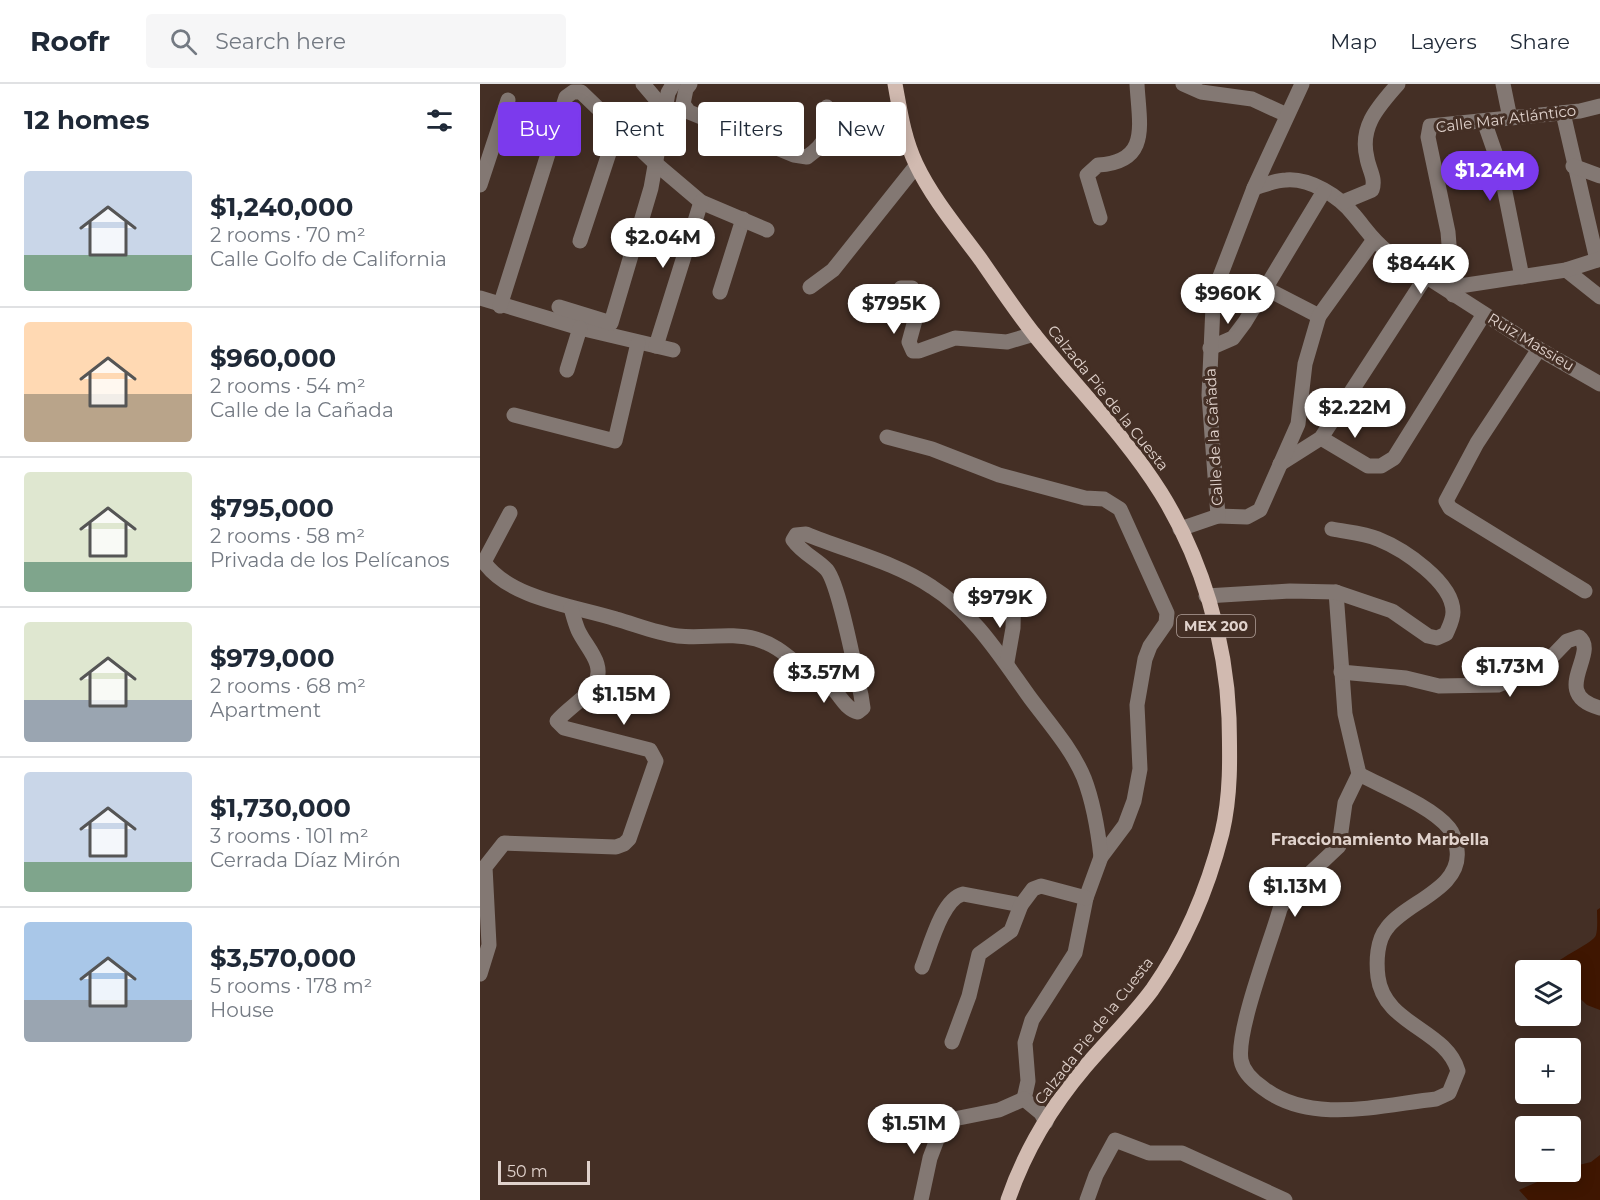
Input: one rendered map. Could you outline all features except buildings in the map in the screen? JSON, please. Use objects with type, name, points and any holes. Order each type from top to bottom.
[{"type":"main road","name":"Calzada Pie de la Cuesta","points":[[895,84],[903,128],[916,166],[1034,334],[1139,462],[1180,529],[1220,639],[1227,683],[1230,785],[1222,830],[1209,878],[1176,953],[1150,992],[1082,1071],[1046,1122],[1018,1171],[1008,1200]]},
{"type":"street","points":[[643,84],[658,102]]},
{"type":"street","points":[[667,102],[668,93],[673,84]]},
{"type":"street","points":[[690,84],[686,89],[683,104],[690,112],[794,155],[807,157],[816,149]]},
{"type":"street","points":[[1100,218],[1087,175],[1098,165],[1114,164],[1128,158],[1136,149],[1139,135],[1137,84]]},
{"type":"street","points":[[1183,84],[1201,93],[1252,99],[1287,115]]},
{"type":"street","name":"Calle de la Cañada","points":[[1180,529],[1218,516],[1209,395],[1213,306],[1219,279],[1254,188],[1302,84]]},
{"type":"street","points":[[1343,202],[1372,190],[1375,182],[1366,157],[1366,130],[1373,113],[1398,84]]},
{"type":"street","points":[[1503,84],[1510,117]]},
{"type":"street","points":[[500,306],[566,97],[573,92],[581,92],[593,103]]},
{"type":"street","points":[[480,185],[508,100]]},
{"type":"street","name":"Calle Mar Atlántico","points":[[1453,291],[1448,232],[1428,137],[1430,126],[1563,113],[1600,106]]},
{"type":"street","points":[[1453,291],[1566,270],[1599,260],[1573,166],[1563,113]]},
{"type":"street","points":[[1484,121],[1500,167],[1522,277]]},
{"type":"street","points":[[580,241],[608,156]]},
{"type":"street","points":[[648,156],[701,202],[767,230]]},
{"type":"street","points":[[559,307],[611,323],[651,188],[656,156]]},
{"type":"street","points":[[810,287],[833,270],[916,166]]},
{"type":"street","points":[[1573,166],[1600,176]]},
{"type":"street","name":"Ruiz Massieu","points":[[1254,188],[1285,180],[1305,182],[1324,191],[1343,202],[1373,241],[1425,278],[1453,291],[1539,349],[1600,384]]},
{"type":"street","points":[[1210,348],[1233,338],[1324,191]]},
{"type":"street","points":[[656,346],[701,202]]},
{"type":"street","points":[[720,292],[743,219]]},
{"type":"street","points":[[1218,516],[1247,517],[1260,510],[1298,424],[1305,364],[1319,316],[1373,241]]},
{"type":"street","points":[[1566,270],[1600,297]]},
{"type":"street","points":[[1280,464],[1321,438],[1425,278]]},
{"type":"street","points":[[898,304],[898,292],[908,287],[912,288],[920,302],[909,342],[910,347],[919,351],[955,338],[1007,342],[1034,334]]},
{"type":"street","points":[[1265,288],[1319,316]]},
{"type":"street","points":[[480,298],[500,306],[580,328],[673,350]]},
{"type":"street","points":[[1321,438],[1368,466],[1381,466],[1394,458],[1484,314]]},
{"type":"street","points":[[567,370],[580,328]]},
{"type":"street","points":[[514,415],[615,441],[638,343]]},
{"type":"street","points":[[1539,349],[1477,443],[1446,501],[1450,508],[1585,591]]},
{"type":"street","points":[[886,437],[932,448],[999,475],[1085,498],[1111,502],[1120,509],[1167,613],[1166,623],[1150,646],[1145,659],[1137,705],[1140,770],[1134,801],[1125,825],[1101,858],[1086,897],[1075,953],[1032,1020],[1025,1043],[1028,1081],[1024,1099]]},
{"type":"street","points":[[510,513],[484,563],[506,582],[572,608],[653,631],[681,636],[717,634],[755,639],[783,650],[804,670],[834,689],[852,711],[858,712],[863,708],[836,587],[826,570],[802,553],[793,540],[796,535],[806,534],[894,568],[933,587],[972,621],[1007,663],[1049,720],[1083,776],[1095,812],[1101,858]]},
{"type":"street","points":[[1206,596],[1290,591],[1336,592],[1392,611],[1428,636],[1437,638],[1446,634],[1453,611],[1449,597],[1441,585],[1411,556],[1378,539],[1332,529]]},
{"type":"street","points":[[1007,663],[1013,628],[1014,586]]},
{"type":"street","points":[[1336,592],[1345,714],[1359,774],[1346,803],[1339,846],[1287,896],[1280,909],[1245,1026],[1241,1047],[1241,1061],[1251,1080],[1287,1102],[1328,1111],[1436,1099],[1449,1094],[1458,1071],[1449,1052],[1394,1011],[1383,994],[1378,977],[1379,944],[1385,930],[1395,918],[1425,898],[1450,876],[1458,857],[1455,840],[1450,829],[1437,818],[1359,774]]},
{"type":"street","points":[[480,974],[489,945],[485,867],[494,853],[504,843],[616,847],[624,844],[629,839],[656,761],[650,750],[564,728],[557,721],[566,710],[594,687],[598,671],[594,655],[578,630],[572,608]]},
{"type":"street","points":[[1341,672],[1406,678],[1439,686],[1498,685],[1541,668],[1567,641],[1579,637],[1589,642],[1595,657],[1580,690],[1581,698],[1589,705],[1600,708]]},
{"type":"street","points":[[952,1042],[969,996],[979,954],[1011,932],[1021,905],[1033,889],[1041,886],[1086,897]]},
{"type":"street","points":[[922,967],[946,906],[954,896],[963,894],[1021,905]]},
{"type":"street","points":[[1024,1099],[1041,1113],[1046,1122]]},
{"type":"street","points":[[921,1200],[930,1158],[944,1122],[999,1110],[1024,1099]]},
{"type":"street","points":[[1087,1200],[1096,1175],[1115,1140],[1149,1153],[1182,1153],[1285,1200]]},
{"type":"shaded area","points":[[1600,908],[1600,1010],[1587,1005],[1581,999],[1581,960],[1560,960],[1594,938],[1597,929],[1597,910]]},
{"type":"shaded area","points":[[1600,1155],[1600,1200],[1528,1200],[1519,1190],[1537,1182],[1581,1182],[1581,1164],[1591,1162]]},
{"type":"district","name":"Fraccionamiento Marbella","points":[[1380,839]]}]
